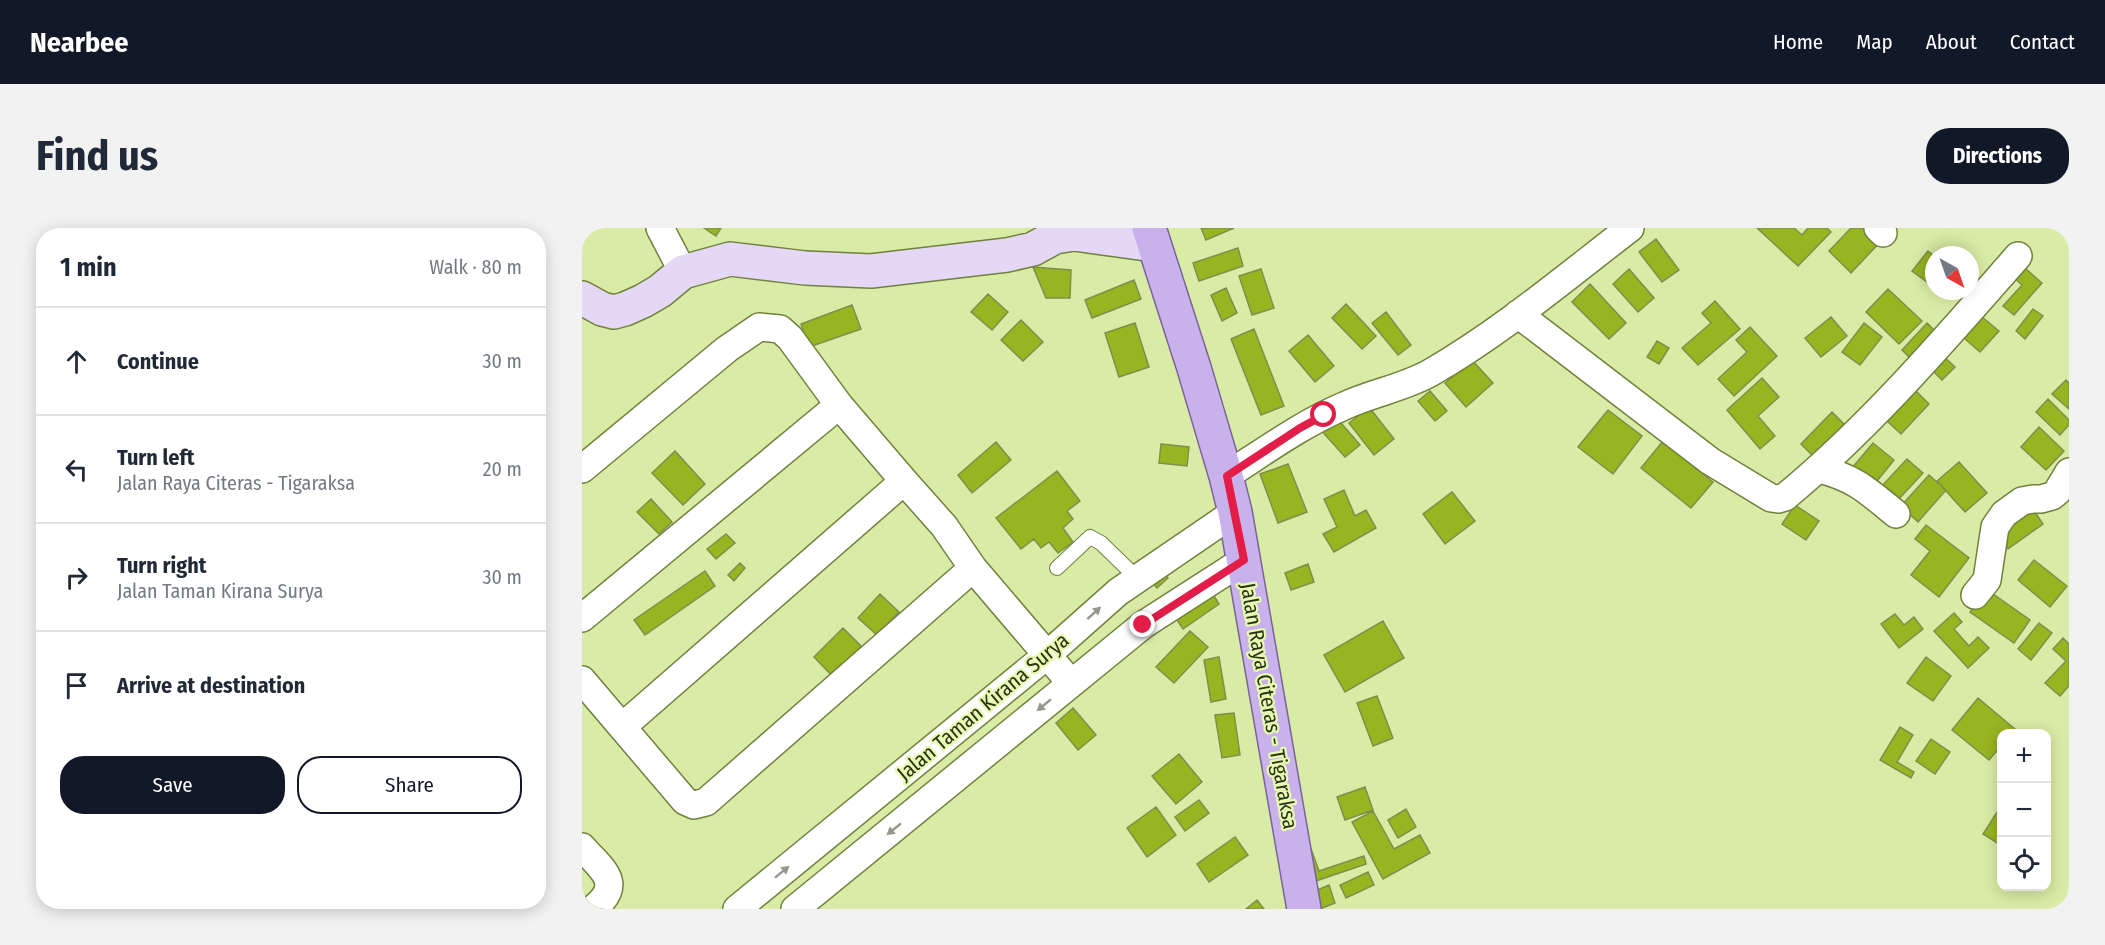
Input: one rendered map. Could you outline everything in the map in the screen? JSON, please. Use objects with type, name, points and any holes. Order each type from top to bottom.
[{"type":"main road","name":"Jalan Raya Citeras - Tigaraksa","points":[[1151,236],[1227,476],[1244,560],[1304,909]]},
{"type":"street","points":[[660,228],[683,272]]},
{"type":"street","points":[[1227,476],[1324,415],[1430,373],[1518,314],[1630,228]]},
{"type":"street","points":[[582,298],[602,309],[614,312],[644,301],[683,272],[730,259],[805,268],[871,271],[1007,255],[1033,249],[1055,237],[1074,234],[1151,236]]},
{"type":"street","points":[[1518,314],[1710,461],[1771,498],[1778,499],[1785,497],[1819,469],[1854,436],[1950,334],[2018,256]]},
{"type":"street","points":[[582,469],[727,349],[759,327],[780,329],[790,338],[839,405],[944,526],[973,568],[1071,683]]},
{"type":"street","points":[[582,618],[839,405]]},
{"type":"street","points":[[1819,469],[1857,482],[1896,514]]},
{"type":"street","points":[[1975,595],[1987,580],[1995,527],[2004,514],[2022,501],[2052,496],[2069,472]]},
{"type":"street","points":[[622,727],[904,481]]},
{"type":"street","name":"Jalan Taman Kirana Surya","points":[[738,909],[1046,656],[1118,591],[1235,512]]},
{"type":"street","name":"Jalan Taman Kirana Surya","points":[[795,909],[1143,625],[1244,560]]},
{"type":"street","points":[[582,680],[686,801],[694,805],[706,802],[973,568]]},
{"type":"street","points":[[582,847],[609,879],[610,888],[607,896],[593,909]]},
{"type":"lane","points":[[1058,568],[1090,537],[1101,543],[1138,579]]},
{"type":"building","points":[[704,228],[721,228],[716,236]]},
{"type":"building","points":[[1201,228],[1234,228],[1206,240]]},
{"type":"building","points":[[1757,228],[1794,228],[1802,235],[1808,228],[1827,228],[1831,232],[1798,266]]},
{"type":"building","points":[[1851,228],[1868,228],[1882,240],[1851,273],[1829,251]]},
{"type":"building","points":[[1656,239],[1679,270],[1662,282],[1639,252]]},
{"type":"building","points":[[1238,248],[1243,266],[1199,281],[1193,263]]},
{"type":"building","points":[[1925,255],[1925,280],[1912,271]]},
{"type":"building","points":[[2016,260],[2042,283],[2014,315],[2003,306],[2022,285],[2006,271]]},
{"type":"building","points":[[1033,267],[1071,270],[1070,298],[1046,298]]},
{"type":"building","points":[[1261,269],[1274,308],[1252,315],[1239,276]]},
{"type":"building","points":[[1629,269],[1654,298],[1638,312],[1613,284]]},
{"type":"building","points":[[1134,280],[1141,299],[1092,318],[1085,300]]},
{"type":"building","points":[[1590,284],[1626,323],[1609,339],[1572,302]]},
{"type":"building","points":[[1226,288],[1237,313],[1222,321],[1211,295]]},
{"type":"building","points":[[1888,289],[1922,321],[1899,344],[1866,312]]},
{"type":"building","points":[[988,294],[1008,312],[992,330],[971,312]]},
{"type":"building","points":[[1715,301],[1740,329],[1698,365],[1682,348],[1711,323],[1702,313]]},
{"type":"building","points":[[1346,304],[1376,336],[1362,349],[1332,318]]},
{"type":"building","points":[[852,305],[861,329],[809,347],[801,324]]},
{"type":"building","points":[[2033,309],[2043,316],[2025,339],[2016,331]]},
{"type":"building","points":[[1975,311],[1999,331],[1980,352],[1957,332]]},
{"type":"building","points":[[1386,312],[1411,345],[1398,355],[1372,323]]},
{"type":"building","points":[[1831,317],[1847,336],[1821,357],[1805,338]]},
{"type":"building","points":[[1021,320],[1043,342],[1023,361],[1001,340]]},
{"type":"building","points":[[1135,323],[1149,367],[1119,377],[1105,333]]},
{"type":"building","points":[[1864,323],[1882,337],[1860,365],[1842,352]]},
{"type":"building","points":[[1927,323],[1936,332],[1911,359],[1902,350]]},
{"type":"building","points":[[1750,327],[1777,356],[1734,396],[1718,379],[1747,352],[1736,340]]},
{"type":"building","points":[[1254,329],[1284,406],[1261,415],[1231,339]]},
{"type":"building","points":[[1308,335],[1334,366],[1315,382],[1289,351]]},
{"type":"building","points":[[1657,341],[1669,348],[1659,364],[1647,357]]},
{"type":"building","points":[[1940,353],[1955,367],[1942,380],[1928,366]]},
{"type":"building","points":[[1472,360],[1493,383],[1466,407],[1445,383]]},
{"type":"building","points":[[1762,378],[1779,397],[1758,416],[1775,436],[1760,449],[1727,410]]},
{"type":"building","points":[[2066,380],[2069,383],[2069,409],[2052,394]]},
{"type":"building","points":[[1430,391],[1447,411],[1435,421],[1418,401]]},
{"type":"building","points":[[1916,391],[1929,404],[1901,434],[1887,421]]},
{"type":"building","points":[[2048,399],[2069,420],[2069,425],[2060,435],[2036,412]]},
{"type":"building","points":[[1369,407],[1394,439],[1374,455],[1349,423]]},
{"type":"building","points":[[1608,410],[1642,436],[1613,474],[1578,447]]},
{"type":"building","points":[[1832,412],[1847,427],[1815,458],[1801,444]]},
{"type":"building","points":[[1335,416],[1360,445],[1345,457],[1320,429]]},
{"type":"building","points":[[2039,427],[2064,451],[2046,470],[2021,447]]},
{"type":"building","points":[[1663,441],[1713,482],[1691,508],[1641,468]]},
{"type":"building","points":[[996,442],[1011,460],[972,493],[958,475]]},
{"type":"building","points":[[1873,443],[1894,460],[1873,486],[1852,468]]},
{"type":"building","points":[[1161,444],[1189,447],[1187,466],[1159,463]]},
{"type":"building","points":[[675,451],[705,484],[683,505],[652,473]]},
{"type":"building","points":[[1907,459],[1923,473],[1897,501],[1881,487]]},
{"type":"building","points":[[1959,462],[1987,493],[1965,512],[1937,481]]},
{"type":"building","points":[[1288,464],[1307,512],[1278,523],[1260,474]]},
{"type":"building","points":[[1057,471],[1080,501],[1067,511],[1073,519],[1063,528],[1073,542],[1058,553],[1049,542],[1041,548],[1034,539],[1021,549],[996,518]]},
{"type":"building","points":[[1929,475],[1946,490],[1918,522],[1901,506]]},
{"type":"building","points":[[1344,490],[1355,516],[1366,510],[1376,528],[1334,552],[1323,534],[1337,527],[1324,499]]},
{"type":"building","points":[[1452,492],[1475,521],[1445,544],[1423,514]]},
{"type":"building","points":[[651,499],[672,522],[659,534],[637,512]]},
{"type":"building","points":[[1795,505],[1819,521],[1806,540],[1782,524]]},
{"type":"building","points":[[2033,509],[2043,524],[2008,549],[1998,534]]},
{"type":"building","points":[[1926,525],[1969,558],[1939,597],[1911,575],[1930,551],[1915,539]]},
{"type":"building","points":[[726,534],[735,543],[716,559],[707,549]]},
{"type":"building","points":[[2034,560],[2067,586],[2050,607],[2018,580]]},
{"type":"building","points":[[740,563],[745,568],[734,581],[728,575]]},
{"type":"building","points":[[1308,564],[1314,582],[1291,590],[1285,573]]},
{"type":"building","points":[[1158,566],[1168,578],[1157,588],[1147,577]]},
{"type":"building","points":[[705,571],[715,586],[645,635],[634,620]]},
{"type":"building","points":[[1986,589],[2030,620],[2014,643],[1970,612]]},
{"type":"building","points":[[1211,591],[1219,604],[1183,629],[1175,617]]},
{"type":"building","points":[[880,594],[899,612],[877,635],[858,618]]},
{"type":"building","points":[[1954,613],[1962,622],[1954,629],[1969,646],[1978,637],[1989,648],[1968,668],[1934,631]]},
{"type":"building","points":[[1895,614],[1904,625],[1914,617],[1923,629],[1899,648],[1881,624]]},
{"type":"building","points":[[1383,621],[1404,658],[1345,692],[1324,655]]},
{"type":"building","points":[[2039,623],[2052,633],[2031,660],[2018,649]]},
{"type":"building","points":[[843,628],[864,649],[834,678],[814,657]]},
{"type":"building","points":[[1190,631],[1208,647],[1174,683],[1156,667]]},
{"type":"building","points":[[2063,638],[2069,644],[2069,686],[2060,696],[2045,683],[2066,661],[2053,649]]},
{"type":"building","points":[[1219,657],[1226,699],[1211,702],[1204,660]]},
{"type":"building","points":[[1926,657],[1951,676],[1933,701],[1907,683]]},
{"type":"building","points":[[1377,696],[1393,738],[1373,746],[1357,703]]},
{"type":"building","points":[[1978,698],[2015,729],[1997,729],[1997,751],[1989,760],[1952,730]]},
{"type":"building","points":[[1073,708],[1096,735],[1078,750],[1056,723]]},
{"type":"building","points":[[1234,713],[1240,755],[1222,758],[1215,715]]},
{"type":"building","points":[[1900,727],[1913,735],[1897,762],[1914,772],[1911,778],[1880,760]]},
{"type":"building","points":[[1931,739],[1950,752],[1935,774],[1916,761]]},
{"type":"building","points":[[1179,754],[1202,782],[1176,804],[1152,776]]},
{"type":"building","points":[[1365,787],[1373,810],[1345,820],[1337,797]]},
{"type":"building","points":[[1199,800],[1209,813],[1185,831],[1175,817]]},
{"type":"building","points":[[1156,807],[1176,835],[1147,857],[1127,828]]},
{"type":"building","points":[[1406,809],[1416,827],[1398,838],[1388,820]]},
{"type":"building","points":[[1373,811],[1394,849],[1420,835],[1430,853],[1383,879],[1352,822]]},
{"type":"building","points":[[1997,812],[1997,843],[1983,834]]},
{"type":"building","points":[[1235,837],[1248,855],[1209,882],[1197,864]]},
{"type":"building","points":[[1311,849],[1319,871],[1364,856],[1366,864],[1307,884],[1297,854]]},
{"type":"building","points":[[1368,872],[1374,885],[1346,898],[1340,885]]},
{"type":"building","points":[[1329,885],[1335,903],[1320,909],[1310,893]]},
{"type":"building","points":[[1257,900],[1264,909],[1246,909]]},
{"type":"route","points":[[1143,625],[1244,560],[1227,476],[1324,415]]}]
